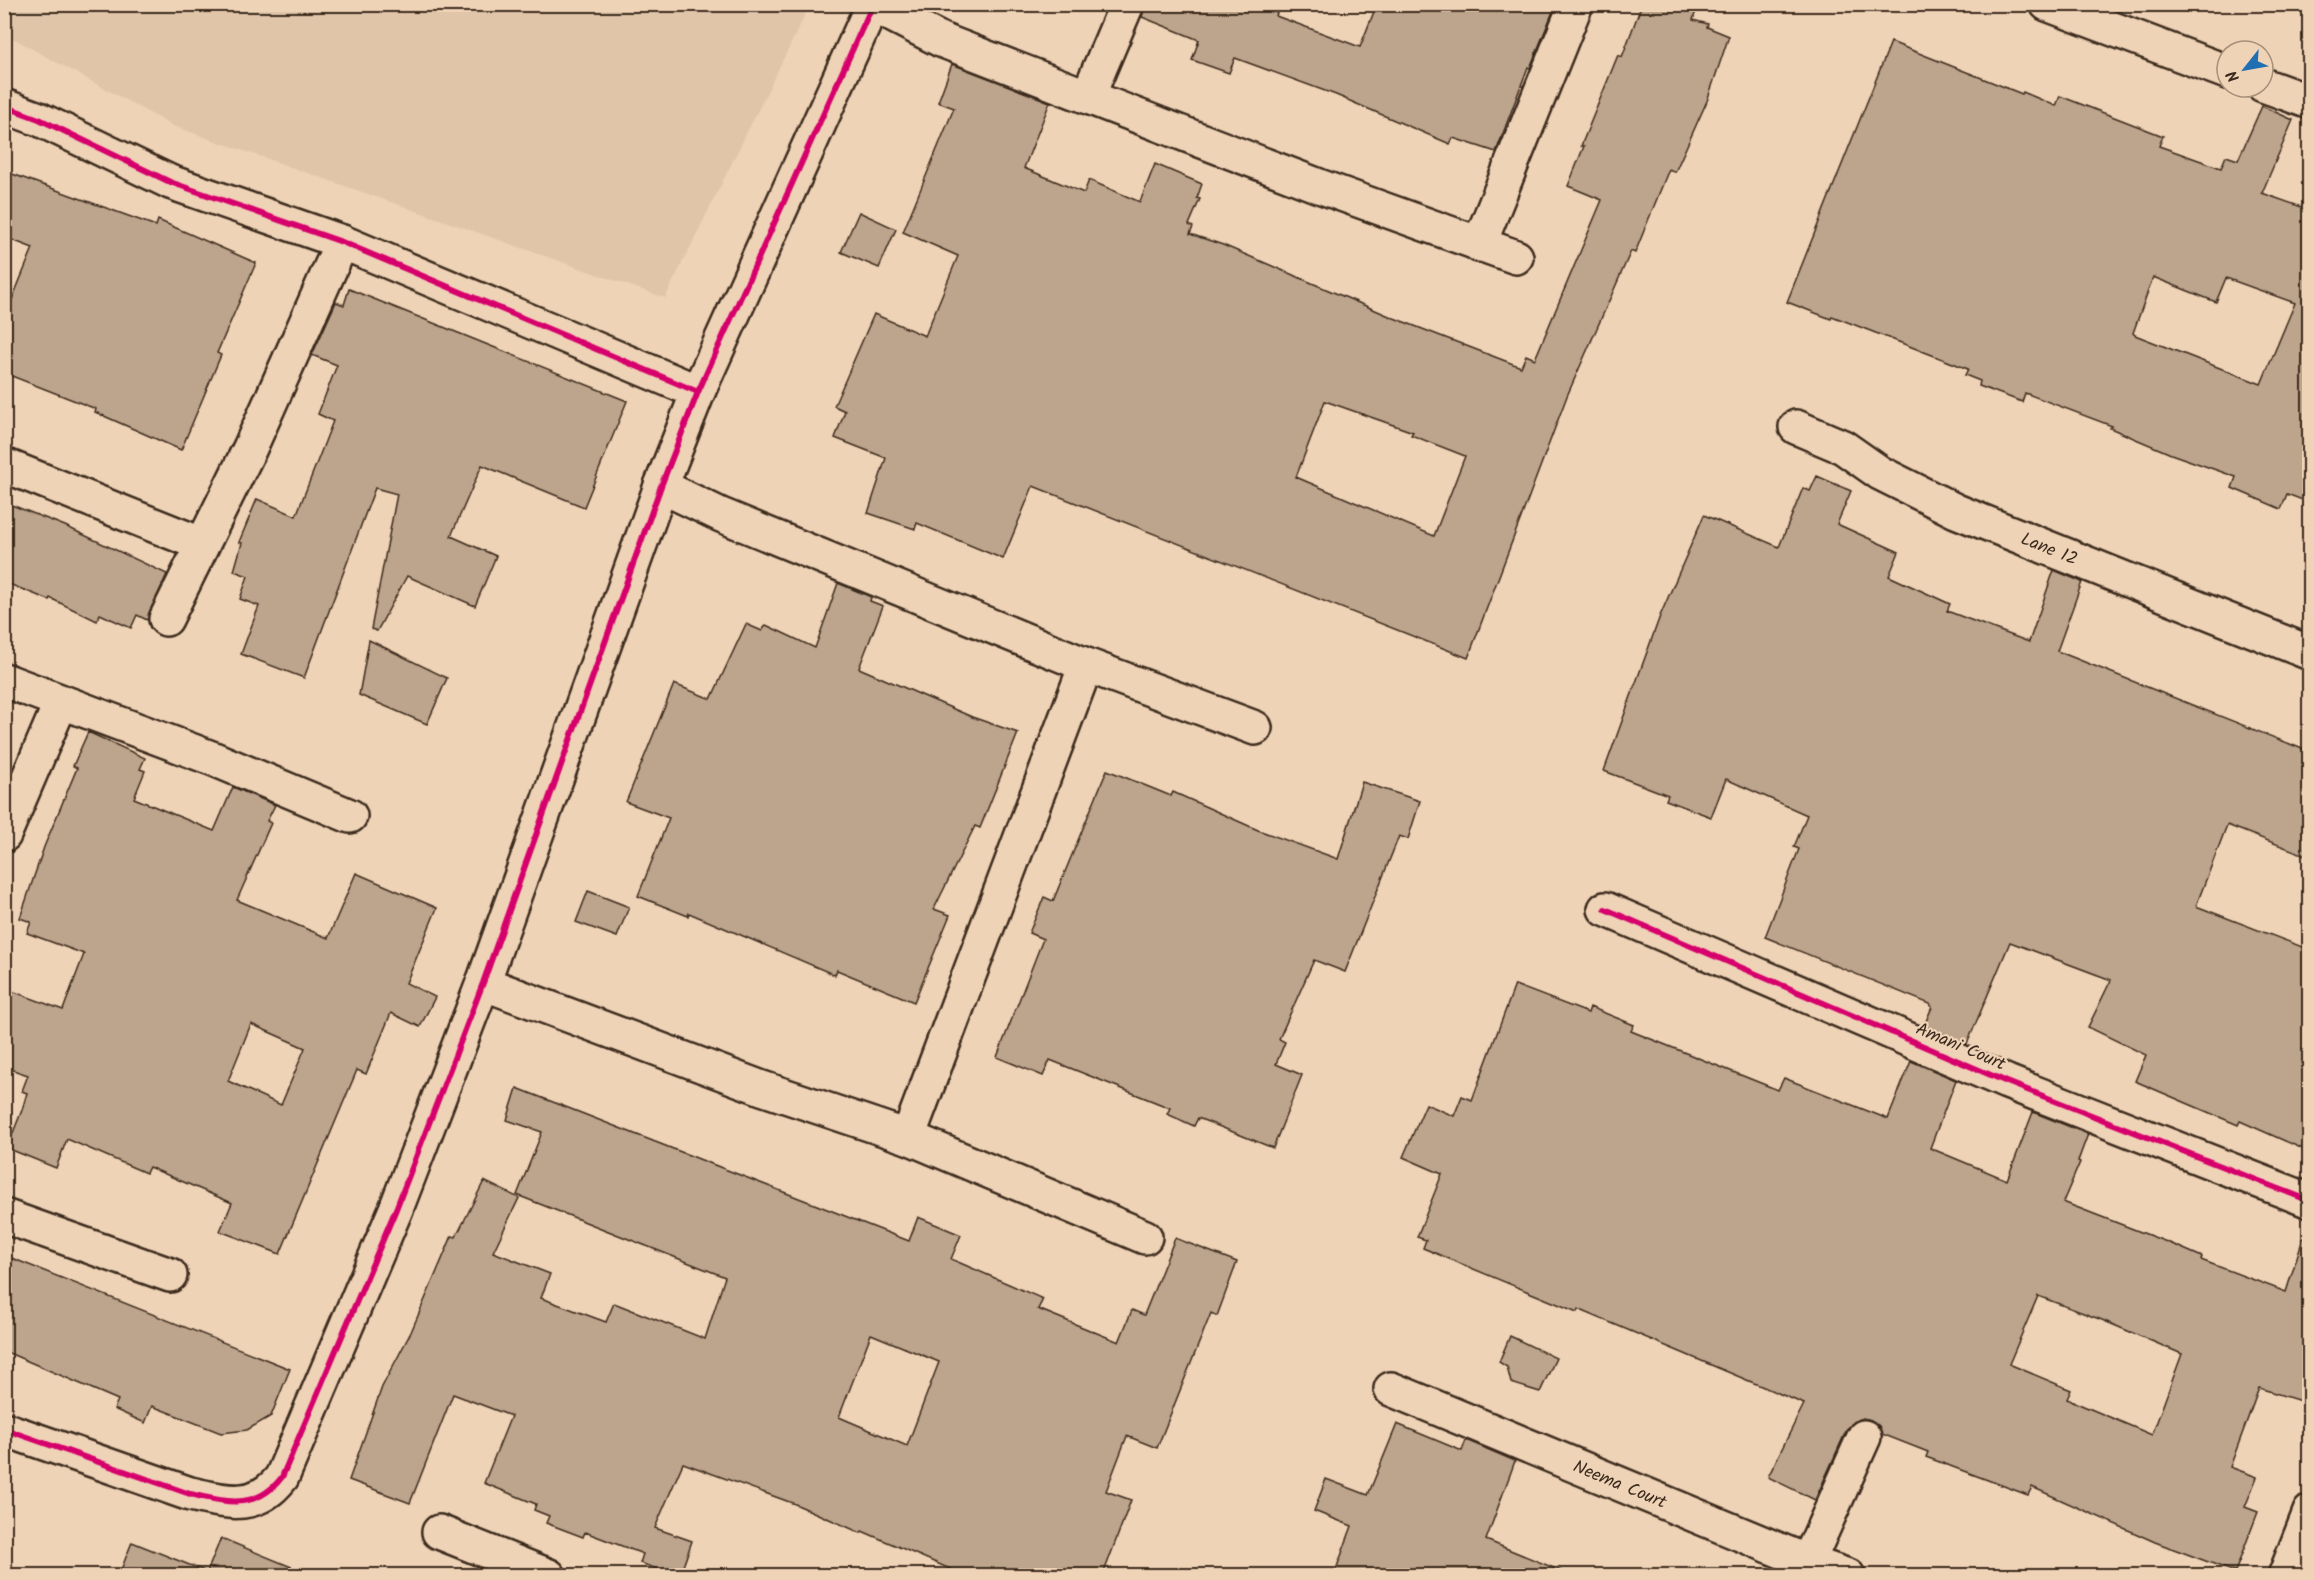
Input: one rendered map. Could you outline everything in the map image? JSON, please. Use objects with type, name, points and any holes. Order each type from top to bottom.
[{"type":"street","points":[[1088,96],[1127,4]]},
{"type":"street","points":[[1479,245],[1576,4]]},
{"type":"street","points":[[2047,4],[2215,67]]},
{"type":"street","points":[[4,1430],[200,1496],[243,1502],[259,1498],[273,1488],[288,1466],[396,1209],[483,983],[661,486],[698,392],[873,5],[941,40],[1479,245],[1516,257]]},
{"type":"street","points":[[2275,89],[2310,102]]},
{"type":"street","points":[[4,106],[39,119],[170,182],[342,242],[698,392]]},
{"type":"street","points":[[166,619],[250,448],[342,242]]},
{"type":"street","name":"Lane 12","points":[[1796,427],[1843,447],[1880,473],[1956,511],[2310,653]]},
{"type":"street","points":[[4,465],[201,544]]},
{"type":"street","points":[[661,486],[721,515],[1086,665],[1255,728]]},
{"type":"street","points":[[908,1137],[1086,665]]},
{"type":"street","points":[[4,680],[214,759],[350,816]]},
{"type":"street","points":[[4,835],[61,702]]},
{"type":"street","name":"Amani Court","points":[[1605,909],[2007,1082],[2310,1201]]},
{"type":"street","points":[[483,983],[762,1088],[908,1137],[1145,1237]]},
{"type":"street","points":[[4,1216],[170,1275]]},
{"type":"street","name":"Neema Court","points":[[1391,1389],[1808,1562],[1848,1575]]},
{"type":"street","points":[[1808,1562],[1863,1437]]},
{"type":"street","points":[[2284,1575],[2310,1512]]},
{"type":"street","points":[[439,1532],[549,1575]]},
{"type":"shaded area","points":[[4,5],[810,5],[665,298],[173,126],[5,34]]},
{"type":"building","points":[[1145,4],[1256,4],[1277,13],[1276,16],[1360,47],[1377,4],[1556,4],[1530,68],[1528,67],[1496,152],[1453,138],[1450,144],[1336,95],[1235,58],[1229,73],[1192,60],[1199,40],[1142,17]]},
{"type":"building","points":[[1642,4],[1698,4],[1693,20],[1708,24],[1707,27],[1729,36],[1707,101],[1675,172],[1669,169],[1635,253],[1631,251],[1567,396],[1468,658],[1033,486],[1003,559],[917,523],[915,529],[868,513],[886,458],[835,438],[845,411],[834,406],[874,314],[925,336],[958,256],[903,232],[954,108],[938,102],[952,64],[1050,102],[1024,168],[1084,193],[1089,180],[1140,202],[1155,164],[1202,184],[1197,198],[1200,199],[1189,225],[1193,227],[1190,234],[1223,245],[1394,318],[1521,367],[1526,355],[1535,359],[1602,200],[1568,186],[1584,146],[1581,146],[1618,55],[1622,57]],"holes":[[[1325,401],[1413,432],[1411,435],[1465,456],[1434,536],[1296,477]]]},
{"type":"building","points":[[1891,42],[2056,106],[2060,96],[2163,136],[2159,146],[2221,168],[2226,156],[2238,160],[2262,106],[2293,120],[2262,193],[2310,210],[2310,503],[2287,494],[2281,509],[2232,488],[2236,477],[2171,454],[2110,428],[2112,426],[2025,393],[2022,402],[1979,386],[1980,381],[1965,375],[1968,369],[1832,316],[1831,319],[1787,302]],"holes":[[[2153,277],[2216,302],[2226,278],[2295,303],[2261,384],[2133,333]]]},
{"type":"building","points":[[4,171],[156,226],[158,220],[256,263],[217,353],[221,355],[181,450],[95,412],[96,409],[4,373],[4,319],[33,248],[4,237]]},
{"type":"building","points":[[859,212],[896,229],[879,268],[841,252]]},
{"type":"building","points":[[349,289],[627,401],[584,507],[482,465],[451,536],[496,556],[475,606],[407,576],[377,631],[371,629],[397,494],[375,488],[304,678],[241,654],[259,606],[240,599],[248,576],[234,571],[242,543],[239,542],[257,499],[296,516],[333,421],[318,414],[337,365],[312,355],[336,302],[344,305]]},
{"type":"building","points":[[1817,476],[1851,491],[1837,524],[1899,552],[1889,576],[1950,604],[1947,611],[2029,642],[2054,570],[2082,582],[2057,651],[2310,752],[2310,857],[2227,825],[2196,906],[2310,950],[2310,1152],[2240,1121],[2238,1125],[2135,1081],[2146,1055],[2088,1027],[2111,980],[2010,942],[1967,1044],[1924,1026],[1932,1007],[1930,1004],[1765,937],[1799,849],[1794,847],[1807,815],[1726,779],[1711,817],[1666,800],[1668,795],[1604,771],[1660,616],[1704,515],[1779,547],[1803,488],[1810,491]]},
{"type":"building","points":[[4,502],[65,526],[167,574],[147,620],[137,615],[131,628],[100,614],[97,621],[50,598],[49,600],[4,582]]},
{"type":"building","points":[[838,583],[871,597],[870,601],[883,606],[859,668],[972,717],[1018,733],[980,828],[975,826],[934,909],[950,915],[914,1002],[837,970],[835,975],[689,913],[688,916],[638,896],[669,818],[626,802],[674,684],[711,699],[746,624],[762,631],[766,625],[815,648]]},
{"type":"building","points":[[369,640],[447,678],[427,724],[359,695]]},
{"type":"building","points":[[88,732],[145,758],[140,769],[145,771],[134,798],[214,831],[233,787],[275,805],[267,821],[271,823],[237,900],[328,938],[356,873],[437,908],[406,983],[435,997],[420,1027],[391,1013],[366,1074],[357,1070],[280,1254],[220,1231],[232,1203],[149,1167],[146,1173],[67,1139],[56,1168],[7,1148],[27,1093],[22,1091],[28,1075],[4,1067],[4,988],[63,1010],[84,954],[27,933],[31,922],[20,918],[44,847],[77,768],[73,766]],"holes":[[[251,1024],[305,1048],[281,1105],[228,1081]]]},
{"type":"building","points":[[1107,770],[1171,796],[1173,792],[1258,830],[1338,859],[1362,782],[1420,801],[1408,839],[1399,836],[1345,972],[1314,960],[1279,1039],[1285,1042],[1276,1064],[1302,1075],[1273,1148],[1198,1118],[1194,1126],[1167,1114],[1170,1108],[1050,1060],[1043,1076],[997,1057],[1043,939],[1029,933],[1044,897],[1053,901]]},
{"type":"building","points":[[588,891],[629,907],[617,937],[576,922]]},
{"type":"building","points":[[1515,985],[1588,1013],[1590,1007],[1634,1025],[1631,1031],[1778,1090],[1784,1078],[1888,1119],[1911,1061],[1956,1080],[1930,1148],[2007,1180],[2033,1112],[2088,1134],[2078,1161],[2080,1162],[2063,1202],[2172,1244],[2202,1257],[2201,1260],[2286,1292],[2303,1238],[2310,1239],[2310,1385],[2304,1402],[2259,1388],[2230,1467],[2257,1477],[2245,1507],[2258,1512],[2235,1572],[2155,1542],[2032,1487],[2028,1495],[1926,1457],[1928,1452],[1882,1434],[1879,1426],[1863,1418],[1854,1422],[1847,1429],[1815,1500],[1768,1477],[1804,1404],[1578,1309],[1577,1312],[1423,1248],[1426,1240],[1417,1237],[1442,1174],[1403,1157],[1426,1104],[1454,1116],[1462,1096],[1472,1100]],"holes":[[[2038,1296],[2182,1354],[2152,1435],[2067,1399],[2071,1390],[2009,1364]]]},
{"type":"building","points":[[517,1088],[909,1241],[918,1217],[961,1235],[951,1259],[1043,1299],[1038,1309],[1119,1342],[1132,1310],[1144,1315],[1175,1238],[1237,1262],[1217,1316],[1211,1313],[1157,1448],[1127,1436],[1106,1491],[1131,1500],[1103,1575],[964,1575],[795,1504],[683,1463],[655,1528],[692,1541],[680,1575],[674,1575],[640,1563],[643,1554],[585,1532],[583,1537],[546,1523],[549,1516],[534,1510],[536,1504],[484,1483],[511,1416],[453,1394],[410,1503],[349,1480],[382,1387],[411,1332],[452,1236],[456,1237],[484,1181],[519,1198],[493,1252],[550,1274],[541,1298],[606,1322],[614,1303],[705,1339],[725,1277],[517,1195],[542,1132],[507,1120]],"holes":[[[871,1334],[939,1362],[907,1446],[839,1417]]]},
{"type":"building","points":[[4,1255],[290,1369],[271,1416],[247,1430],[221,1433],[152,1406],[145,1423],[114,1409],[118,1400],[4,1351]]},
{"type":"building","points":[[1510,1336],[1556,1358],[1540,1392],[1511,1383],[1507,1367],[1499,1362]]},
{"type":"building","points":[[1397,1424],[1462,1451],[1466,1440],[1515,1461],[1486,1540],[1571,1575],[1334,1575],[1352,1526],[1314,1511],[1326,1479],[1368,1495]]},
{"type":"building","points":[[221,1538],[311,1575],[119,1575],[132,1542],[207,1572]]},
{"type":"cycle path","points":[[4,1429],[190,1494],[216,1500],[251,1499],[272,1488],[282,1477],[396,1209],[483,983],[661,486],[698,392],[873,4]]},
{"type":"cycle path","points":[[4,106],[39,119],[170,182],[342,242],[698,392]]},
{"type":"cycle path","points":[[1605,909],[2007,1082],[2310,1201]]}]
